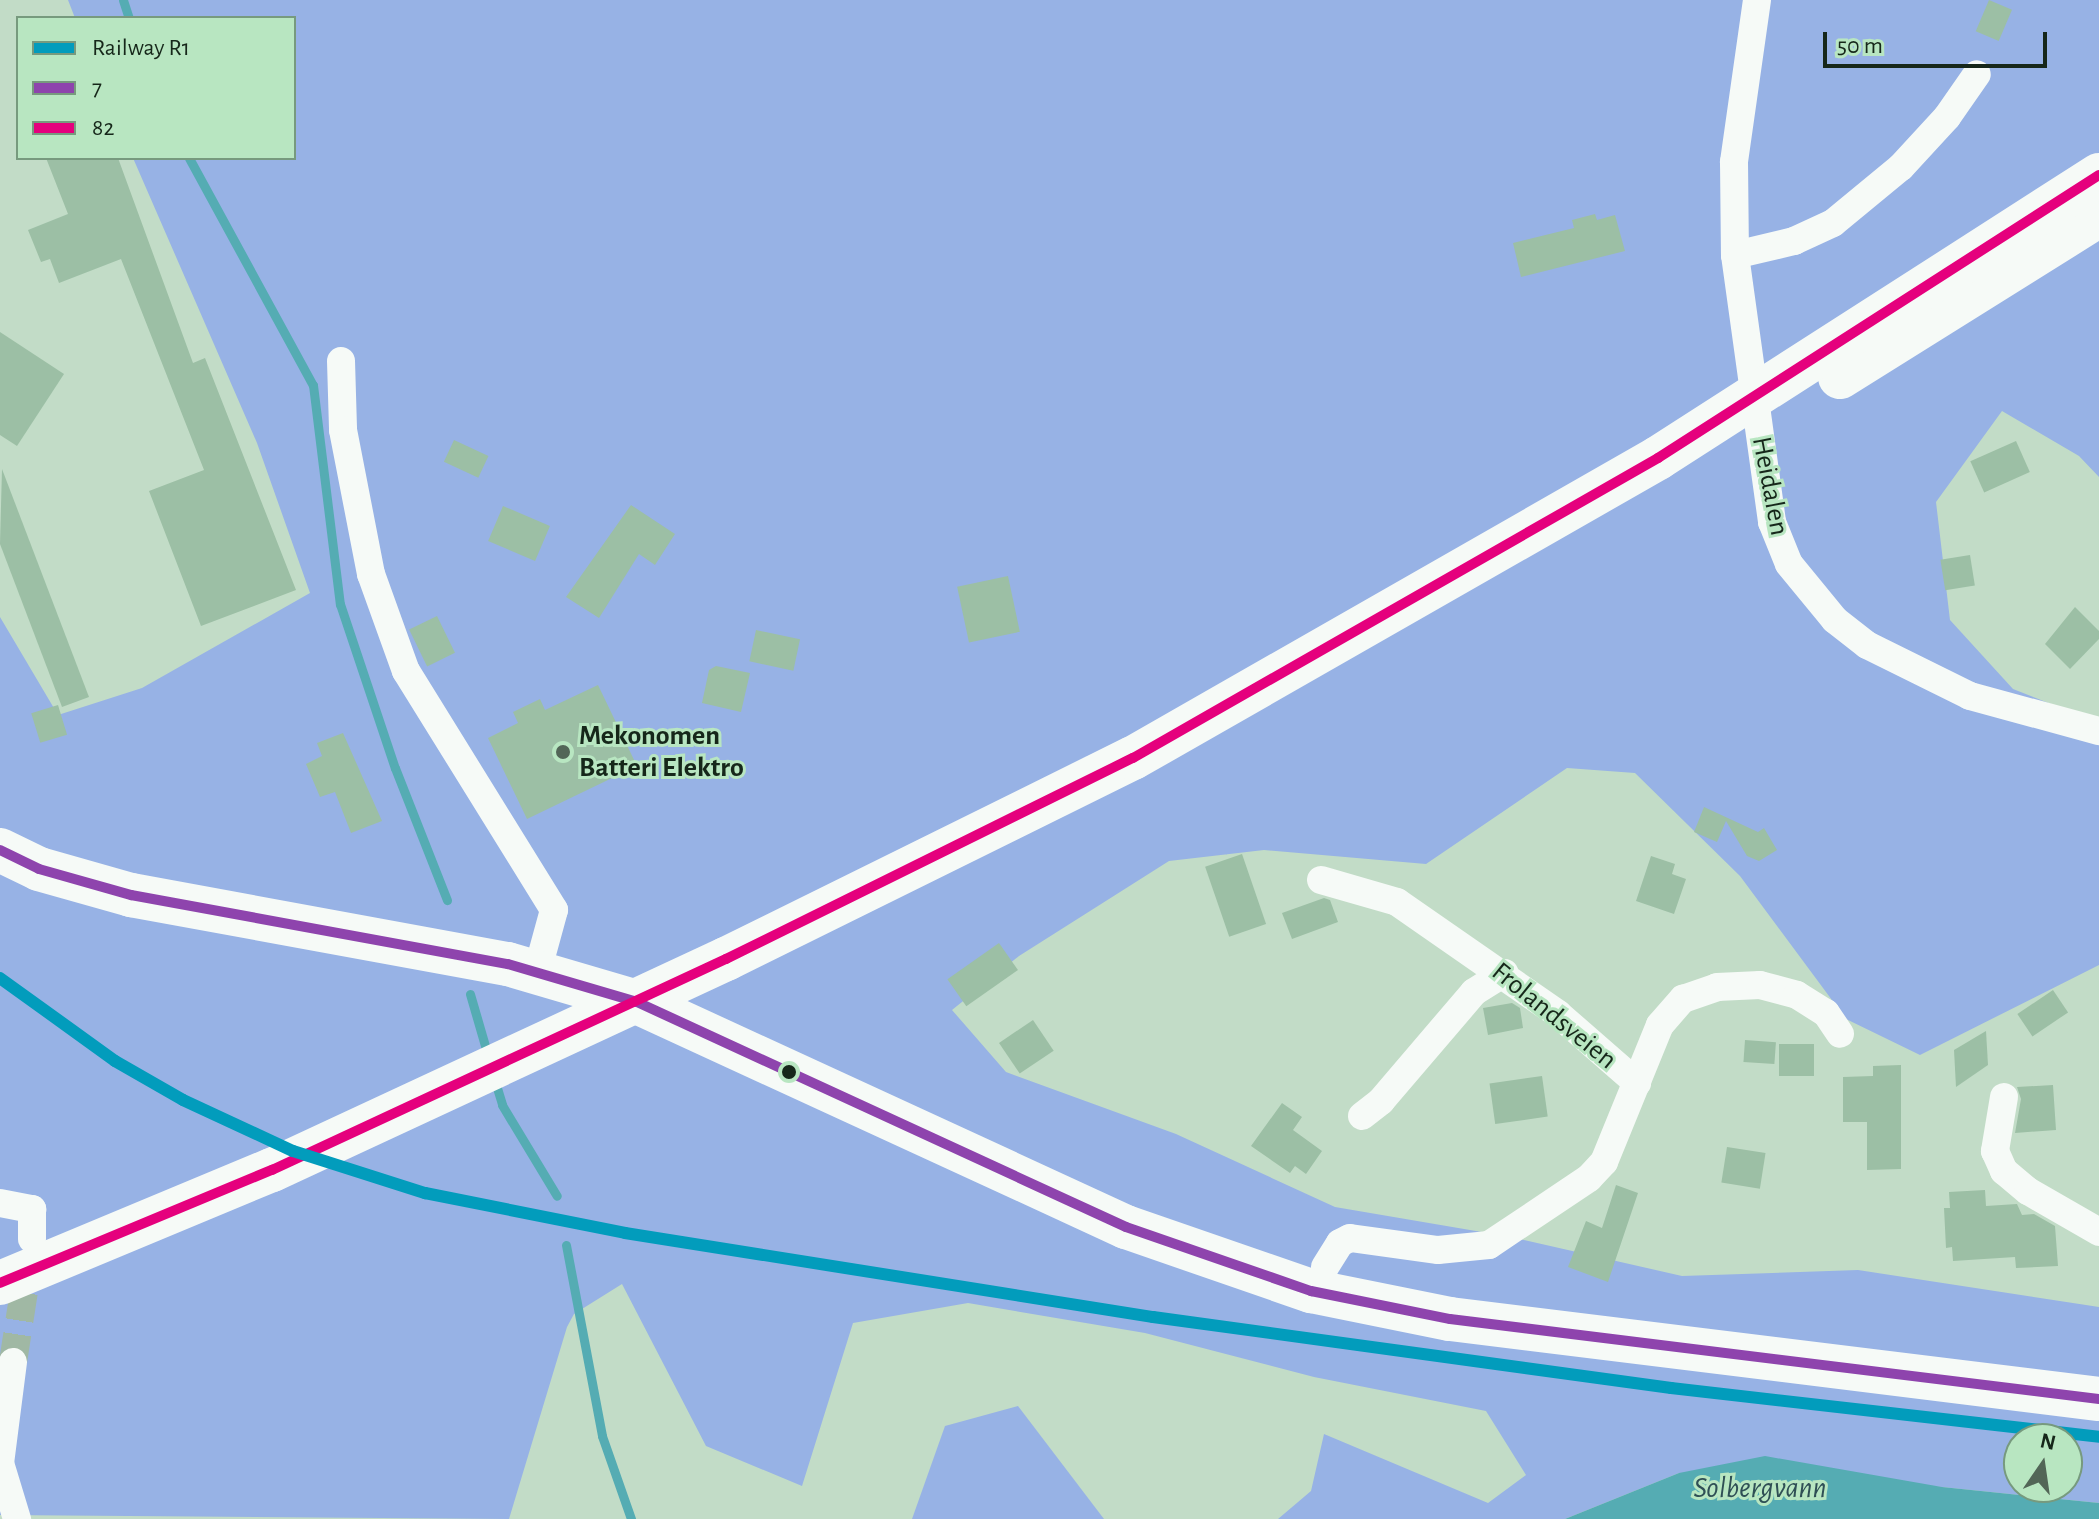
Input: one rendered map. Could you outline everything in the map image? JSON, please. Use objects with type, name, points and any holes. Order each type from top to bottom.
[{"type":"main road","points":[[0,1311],[285,1176],[750,972],[1006,833],[1658,458],[2099,175]]},
{"type":"main road","points":[[1006,833],[1275,708],[1643,497],[2099,215]]},
{"type":"main road","points":[[0,850],[39,869],[131,895],[537,972],[637,1002],[1126,1227],[1311,1291],[1450,1319],[2099,1399]]},
{"type":"main road","points":[[0,1283],[285,1176]]},
{"type":"street","name":"Heidalen","points":[[1757,0],[1734,162],[1735,255],[1743,338],[1771,498],[1772,522],[1789,564],[1835,620],[1867,645],[1970,696],[2099,731]]},
{"type":"street","points":[[1735,255],[1794,241],[1833,223],[1901,167],[1947,117],[1977,74]]},
{"type":"street","points":[[341,361],[343,430],[371,574],[406,671],[554,910],[537,972]]},
{"type":"street","name":"Frolandsveien","points":[[1321,880],[1397,902],[1504,973],[1637,1083],[1604,1162],[1589,1178],[1489,1245],[1438,1250],[1350,1238],[1340,1243],[1325,1267]]},
{"type":"street","points":[[1362,1116],[1381,1101],[1474,992],[1504,973]]},
{"type":"street","points":[[1637,1083],[1669,1010],[1683,999],[1717,987],[1760,985],[1797,995],[1826,1013],[1840,1034]]},
{"type":"street","points":[[2004,1097],[1995,1151],[2004,1171],[2028,1191],[2099,1232]]},
{"type":"street","points":[[0,1203],[32,1209],[32,1239]]},
{"type":"street","points":[[13,1362],[0,1463],[17,1519]]},
{"type":"shaded area","points":[[68,0],[2099,0],[2099,477],[2079,456],[2002,411],[1936,502],[1950,620],[2013,689],[2099,723],[2099,965],[1920,1055],[1846,1019],[1740,876],[1635,773],[1567,768],[1426,864],[1264,850],[1169,861],[1019,956],[952,1010],[1006,1072],[1176,1134],[1335,1207],[1511,1237],[1682,1276],[1858,1270],[2099,1307],[2099,1503],[2083,1501],[2083,1423],[2003,1423],[2003,1493],[1942,1487],[1679,1473],[1565,1519],[1278,1519],[1311,1491],[1324,1434],[1488,1503],[1526,1475],[1486,1411],[1314,1377],[1145,1333],[968,1303],[853,1323],[802,1486],[706,1446],[622,1284],[574,1314],[567,1327],[509,1519],[0,1515],[0,617],[58,715],[142,688],[310,593],[257,443],[134,160],[296,160],[296,16],[74,16]]},
{"type":"shaded area","points":[[1018,1406],[1104,1519],[912,1519],[945,1426]]},
{"type":"water","name":"Solbergvann","points":[[1765,1456],[1942,1487],[2003,1493],[2003,1503],[2099,1503],[2099,1519],[1565,1519],[1679,1473]]},
{"type":"building","points":[[1989,0],[2012,10],[1999,41],[1976,31]]},
{"type":"building","points":[[47,160],[119,160],[193,363],[205,358],[296,590],[201,626],[149,491],[204,470],[121,259],[59,283],[50,259],[41,262],[28,230],[68,214]]},
{"type":"building","points":[[1595,214],[1597,220],[1615,215],[1625,251],[1521,277],[1513,243],[1574,228],[1572,220]]},
{"type":"building","points":[[0,332],[64,374],[17,446],[0,435]]},
{"type":"building","points":[[454,440],[488,456],[478,478],[444,462]]},
{"type":"building","points":[[2016,441],[2030,472],[1984,492],[1970,461]]},
{"type":"building","points":[[2,469],[89,697],[62,707],[0,544]]},
{"type":"building","points":[[631,505],[675,534],[655,565],[639,554],[599,618],[566,597]]},
{"type":"building","points":[[503,506],[550,526],[535,561],[488,541]]},
{"type":"building","points":[[1970,555],[1975,586],[1945,590],[1940,560]]},
{"type":"building","points":[[1008,576],[1020,632],[969,643],[957,587]]},
{"type":"building","points":[[2075,607],[2099,631],[2099,639],[2070,669],[2045,644]]},
{"type":"building","points":[[437,616],[455,653],[427,666],[409,630]]},
{"type":"building","points":[[756,630],[800,639],[793,671],[749,661]]},
{"type":"building","points":[[716,666],[750,673],[741,712],[702,703],[709,670]]},
{"type":"building","points":[[598,685],[637,766],[527,819],[488,738],[518,723],[513,712],[540,699],[545,710]]},
{"type":"building","points":[[58,705],[67,735],[40,743],[31,713]]},
{"type":"building","points":[[343,733],[382,821],[351,833],[335,792],[320,797],[306,764],[322,756],[317,743]]},
{"type":"building","points":[[1704,807],[1758,832],[1764,828],[1777,850],[1759,861],[1747,856],[1726,821],[1717,842],[1694,832]]},
{"type":"building","points":[[1242,854],[1266,924],[1229,937],[1205,867]]},
{"type":"building","points":[[1651,856],[1675,864],[1672,874],[1686,879],[1674,914],[1636,901]]},
{"type":"building","points":[[1324,898],[1330,900],[1338,922],[1292,939],[1282,913]]},
{"type":"building","points":[[999,943],[1018,970],[966,1006],[947,979]]},
{"type":"building","points":[[2053,990],[2068,1012],[2032,1036],[2017,1014]]},
{"type":"building","points":[[1512,1003],[1520,1008],[1523,1028],[1488,1035],[1483,1008]]},
{"type":"building","points":[[1033,1020],[1054,1051],[1020,1074],[999,1043]]},
{"type":"building","points":[[1986,1031],[1988,1065],[1956,1087],[1954,1050]]},
{"type":"building","points":[[1745,1040],[1776,1042],[1774,1064],[1743,1062]]},
{"type":"building","points":[[1779,1044],[1814,1044],[1814,1076],[1779,1076]]},
{"type":"building","points":[[1901,1065],[1901,1169],[1867,1170],[1867,1122],[1843,1122],[1843,1077],[1873,1076],[1873,1066]]},
{"type":"building","points":[[1542,1076],[1548,1117],[1495,1124],[1490,1083]]},
{"type":"building","points":[[2053,1085],[2056,1130],[2015,1133],[2021,1099],[2017,1087]]},
{"type":"building","points":[[1282,1103],[1302,1117],[1293,1130],[1322,1151],[1306,1174],[1295,1166],[1290,1173],[1251,1146]]},
{"type":"building","points":[[1727,1147],[1766,1153],[1760,1189],[1721,1183]]},
{"type":"building","points":[[1616,1185],[1638,1193],[1608,1282],[1568,1267],[1586,1221],[1602,1228]]},
{"type":"building","points":[[1985,1190],[1986,1206],[2017,1204],[2022,1215],[2034,1214],[2055,1226],[2058,1266],[2016,1268],[2015,1257],[1953,1261],[1952,1247],[1946,1248],[1944,1208],[1950,1208],[1949,1192]]},
{"type":"waterway","points":[[123,0],[128,16]]},
{"type":"waterway","points":[[190,160],[313,385],[340,604],[395,768],[447,900]]},
{"type":"waterway","points":[[470,994],[488,1056]]},
{"type":"waterway","points":[[494,1078],[502,1105],[557,1196]]},
{"type":"waterway","points":[[566,1245],[602,1436],[631,1519]]},
{"type":"tunnel","points":[[13,1362],[29,1259]]},
{"type":"rail line","name":"R1","points":[[0,978],[115,1061],[183,1100],[293,1151],[425,1193],[625,1233],[1153,1317],[1671,1388],[2099,1437]]},
{"type":"transit line","name":"82","points":[[0,1283],[272,1170],[726,959],[1133,758],[1658,458],[2099,175]]},
{"type":"transit line","name":"7","points":[[0,850],[39,869],[131,895],[508,964],[637,1002],[1126,1227],[1311,1291],[1450,1319],[2099,1399]]},
{"type":"place","name":"Mekonomen Batteri Elektro","points":[[563,752]]}]
